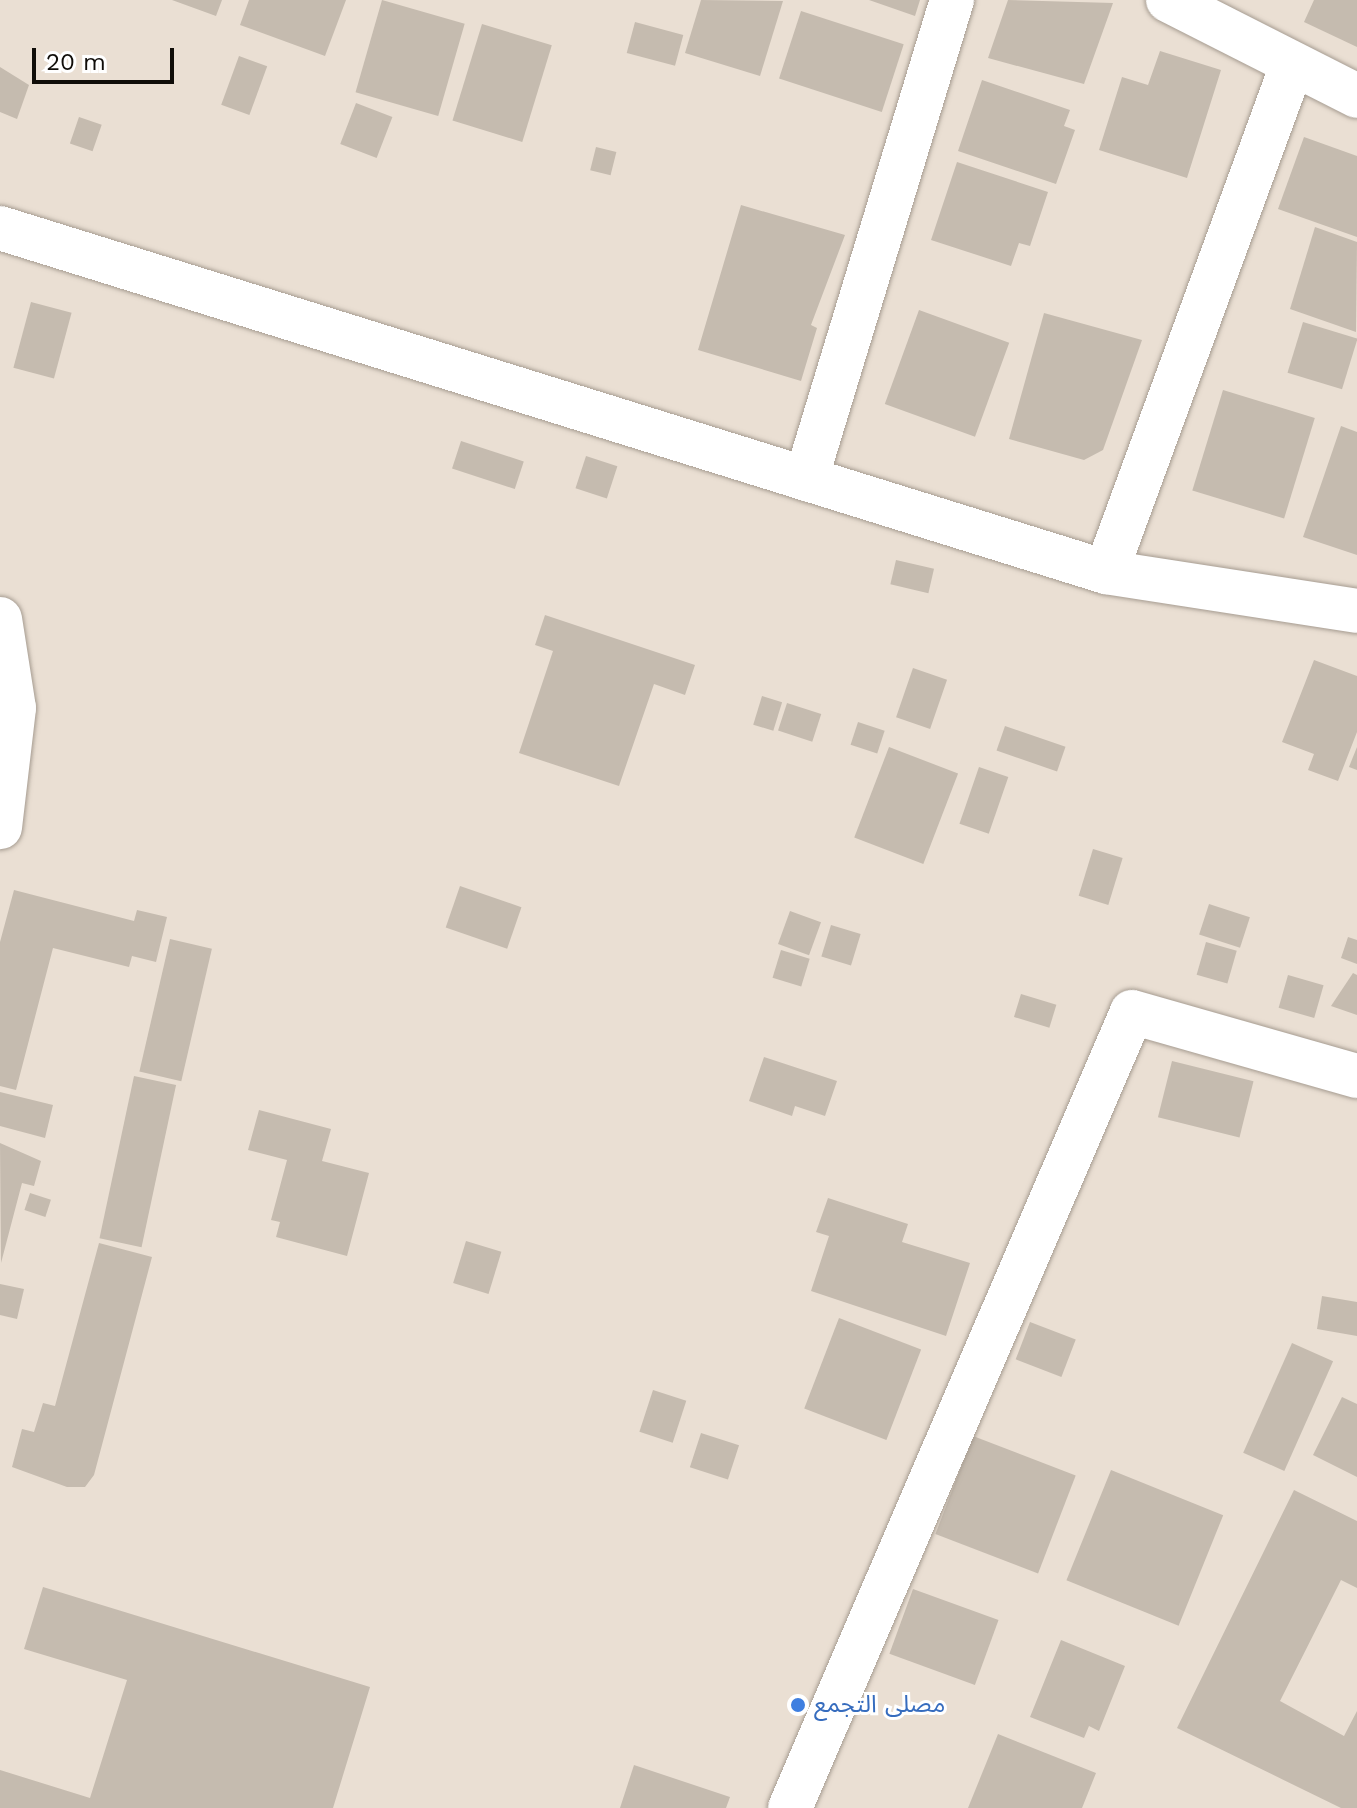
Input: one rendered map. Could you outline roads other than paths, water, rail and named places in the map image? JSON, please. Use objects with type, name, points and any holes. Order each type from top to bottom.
[{"type":"street","points":[[806,479],[952,0]]},
{"type":"street","points":[[1168,0],[1291,68],[1357,96]]},
{"type":"street","points":[[1106,572],[1291,68]]},
{"type":"street","points":[[0,228],[1106,572],[1357,611]]},
{"type":"street","points":[[0,619],[14,708],[0,827]]},
{"type":"street","points":[[790,1808],[1132,1012],[1357,1076]]},
{"type":"place","name":"مصلى التجمع","points":[[798,1705]]}]
